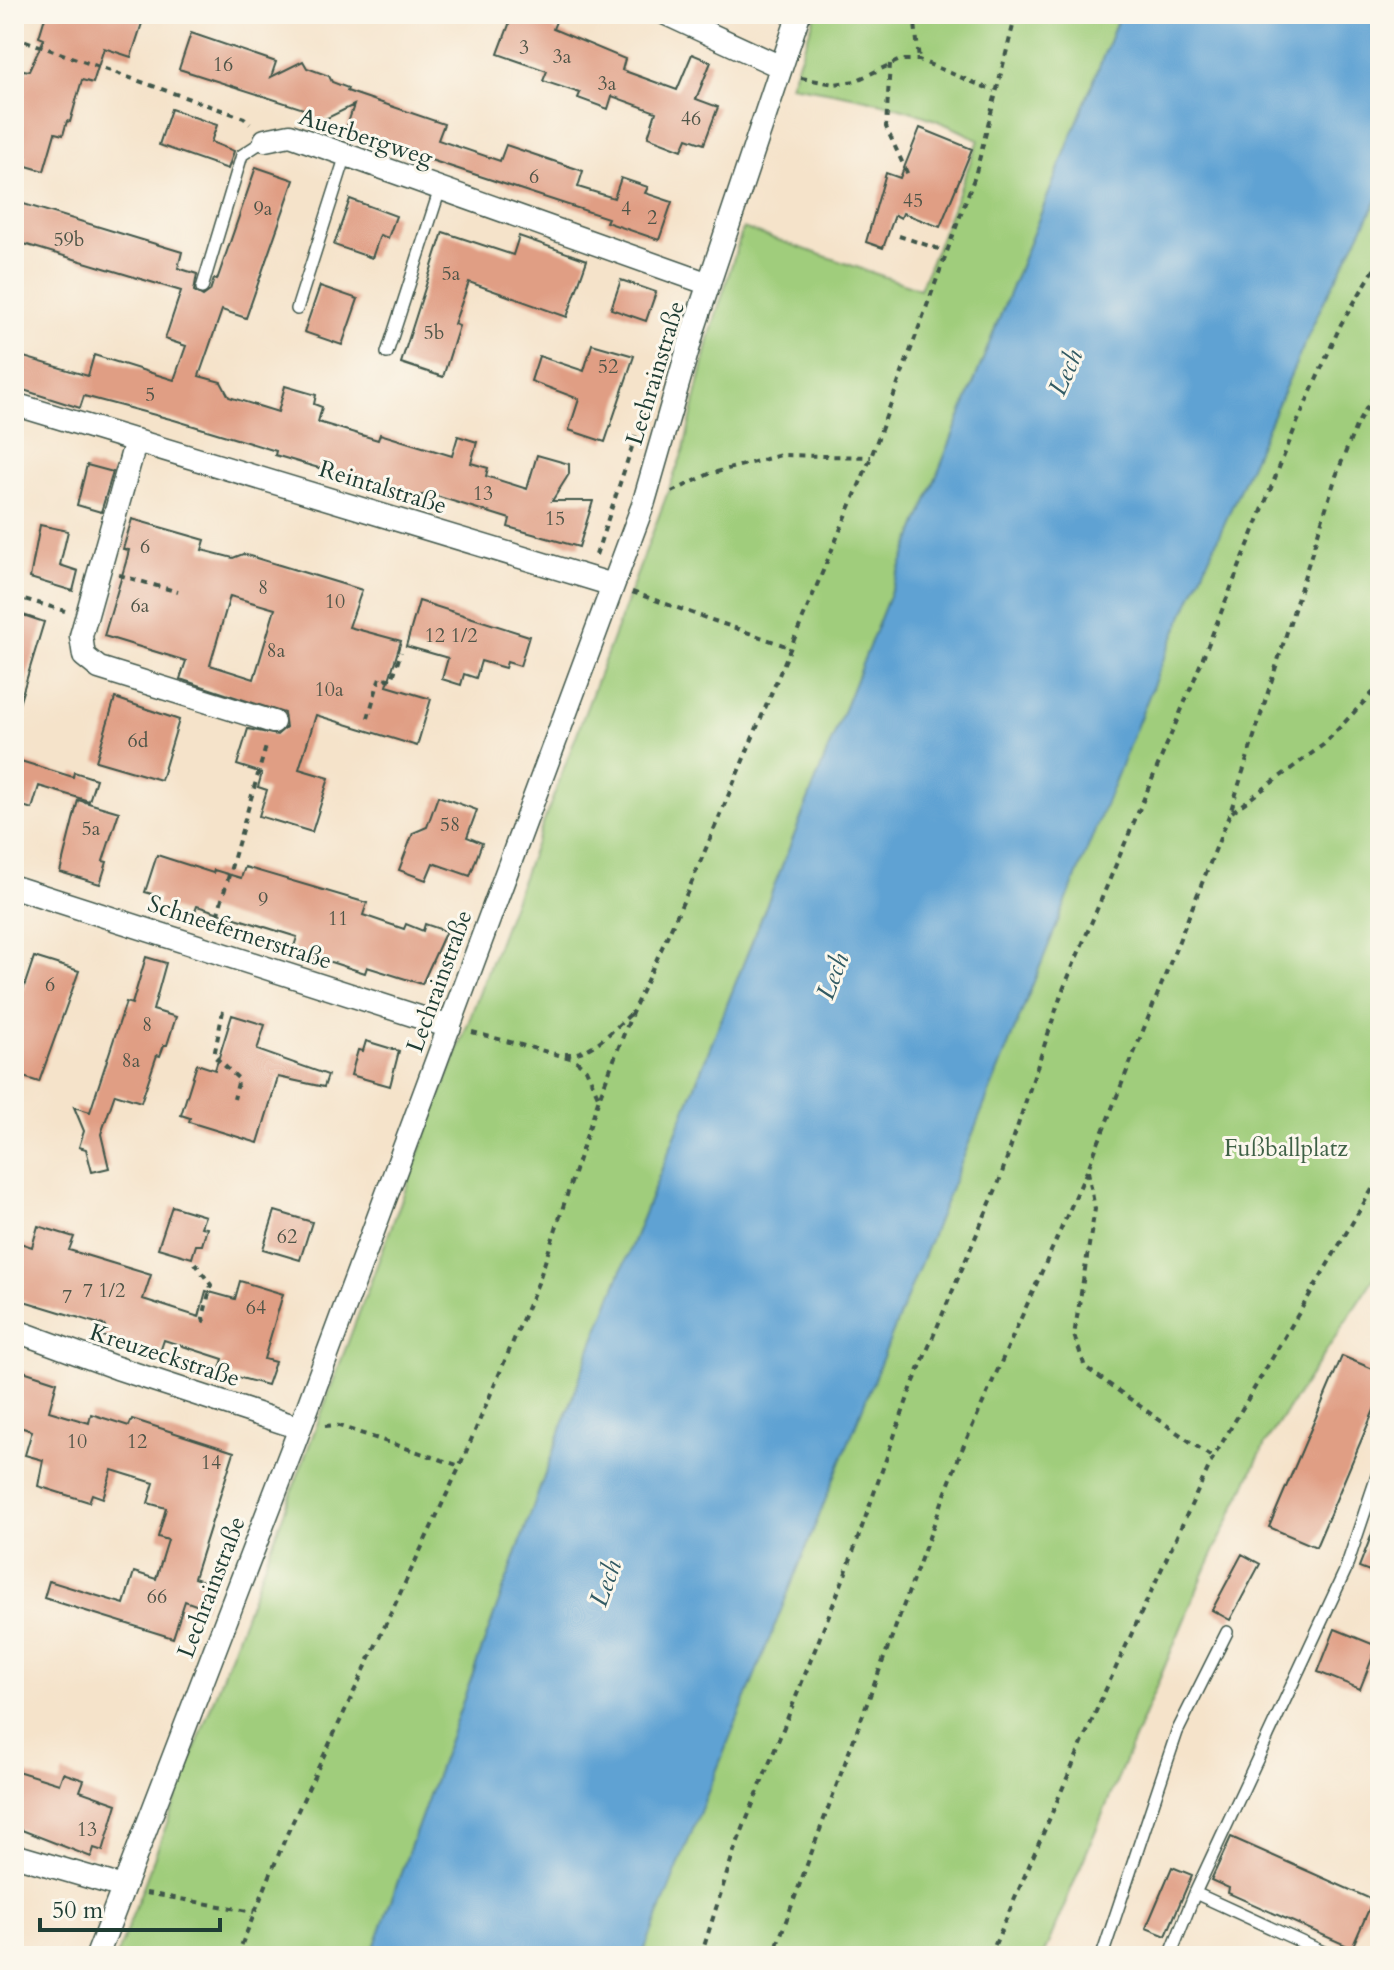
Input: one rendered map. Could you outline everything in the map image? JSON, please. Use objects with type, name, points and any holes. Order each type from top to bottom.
[{"type":"street","points":[[666,14],[781,67]]},
{"type":"street","name":"Lechrainstraße","points":[[97,1956],[300,1428],[643,505],[709,284],[799,14]]},
{"type":"street","name":"Auerbergweg","points":[[265,140],[290,135],[709,284]]},
{"type":"street","name":"Reintalstraße","points":[[14,404],[613,585]]},
{"type":"street","points":[[136,440],[81,647],[90,663],[273,722]]},
{"type":"street","name":"Schneefernerstraße","points":[[14,887],[450,1027]]},
{"type":"street","name":"Kreuzeckstraße","points":[[14,1330],[117,1368],[300,1428]]},
{"type":"street","points":[[14,1855],[123,1887]]},
{"type":"lane","points":[[202,288],[242,155],[265,140]]},
{"type":"lane","points":[[297,309],[346,155]]},
{"type":"lane","points":[[387,353],[440,189]]},
{"type":"lane","points":[[1170,1956],[1195,1893],[1345,1571],[1376,1492],[1380,1467]]},
{"type":"lane","points":[[1102,1956],[1177,1732],[1227,1632]]},
{"type":"lane","points":[[1195,1893],[1332,1956]]},
{"type":"path","points":[[914,14],[919,60]]},
{"type":"path","points":[[237,1956],[287,1834],[460,1466],[538,1283],[599,1098],[632,1013],[688,891],[871,457],[975,176],[994,91],[1016,14]]},
{"type":"path","name":"Auerbergweg","points":[[14,37],[244,118],[265,140]]},
{"type":"path","points":[[781,67],[799,77],[834,84],[855,81],[890,64],[919,60],[994,91]]},
{"type":"path","points":[[890,64],[886,127],[908,175]]},
{"type":"path","points":[[899,236],[945,251]]},
{"type":"path","points":[[701,1956],[740,1837],[845,1575],[912,1386],[999,1182],[1062,992],[1192,685],[1297,423],[1341,324],[1380,260]]},
{"type":"path","points":[[773,1956],[960,1454],[1087,1171],[1230,813],[1336,476],[1356,426],[1380,385]]},
{"type":"path","points":[[588,578],[648,397]]},
{"type":"path","points":[[643,505],[709,474],[781,455],[871,457]]},
{"type":"path","points":[[100,569],[178,592]]},
{"type":"path","points":[[613,585],[789,647]]},
{"type":"path","points":[[14,596],[87,617]]},
{"type":"path","points":[[368,718],[380,677],[392,680],[401,652]]},
{"type":"path","points":[[1230,813],[1323,745],[1380,685]]},
{"type":"path","points":[[208,949],[273,722]]},
{"type":"path","points":[[223,1011],[214,1056],[239,1079],[234,1099]]},
{"type":"path","points":[[559,1053],[583,1051],[632,1013]]},
{"type":"path","points":[[450,1027],[559,1053],[586,1069],[599,1098]]},
{"type":"path","points":[[1087,1171],[1095,1209],[1074,1335],[1085,1367],[1213,1458]]},
{"type":"path","points":[[990,1956],[1100,1702],[1213,1458],[1380,1176]]},
{"type":"path","points":[[195,1263],[211,1285],[203,1318],[205,1326]]},
{"type":"path","points":[[300,1428],[336,1425],[460,1466]]},
{"type":"path","points":[[123,1887],[254,1912]]},
{"type":"green space","points":[[816,14],[1120,14],[588,1355],[371,1956],[117,1956],[684,449],[710,335],[743,228],[920,289],[979,140],[934,119],[887,104],[790,85]]},
{"type":"green space","name":"Fußballplatz","points":[[1380,146],[1380,1269],[1265,1444],[1204,1573],[1043,1956],[639,1956],[1025,945]]},
{"type":"water","name":"Lech","points":[[1120,14],[1380,14],[1380,195],[1322,305],[1163,661],[642,1956],[371,1956],[588,1355]]},
{"type":"building","points":[[46,14],[145,14],[131,57],[104,48],[93,83],[82,80],[70,122],[67,121],[63,135],[55,133],[44,171],[23,165],[26,156],[14,152],[14,100],[23,70],[29,71],[44,39],[39,37]]},
{"type":"building","points":[[513,14],[559,14],[553,29],[625,59],[622,70],[677,90],[692,54],[711,62],[696,99],[718,107],[704,144],[687,138],[682,150],[648,137],[656,112],[612,96],[608,109],[578,98],[580,93],[543,81],[547,71],[498,54]]},
{"type":"building","points":[[191,33],[276,62],[271,77],[303,61],[307,68],[329,76],[332,82],[348,88],[347,91],[444,124],[438,140],[500,161],[506,145],[583,171],[578,187],[614,198],[621,178],[648,187],[645,193],[672,202],[659,240],[606,222],[608,218],[345,132],[354,105],[315,124],[312,117],[305,115],[307,110],[179,69]]},
{"type":"building","points":[[171,109],[217,125],[211,142],[234,151],[228,169],[159,145]]},
{"type":"building","points":[[920,128],[972,149],[940,227],[903,213],[901,218],[895,215],[883,248],[866,242],[886,173],[900,178]]},
{"type":"building","points":[[256,167],[294,180],[246,318],[222,310],[199,376],[221,382],[229,397],[278,412],[285,386],[316,395],[314,404],[322,407],[318,422],[378,440],[380,434],[452,456],[458,436],[477,442],[471,463],[488,468],[486,476],[527,489],[537,455],[569,464],[569,474],[552,501],[593,501],[579,547],[508,527],[510,519],[430,494],[416,496],[305,464],[275,455],[276,451],[174,420],[84,396],[80,408],[14,387],[14,354],[88,376],[94,355],[174,380],[186,346],[165,339],[181,291],[14,241],[14,201],[182,252],[178,268],[197,274],[194,291],[203,296],[210,291],[214,279],[217,280]]},
{"type":"building","points":[[350,199],[396,216],[388,238],[380,235],[372,258],[334,245]]},
{"type":"building","points":[[443,232],[513,255],[519,236],[587,260],[567,317],[469,282],[454,324],[459,326],[443,377],[401,363]]},
{"type":"building","points":[[621,280],[656,292],[646,321],[611,309]]},
{"type":"building","points":[[320,286],[358,299],[342,345],[304,332]]},
{"type":"building","points":[[592,344],[634,356],[605,442],[569,430],[579,399],[531,381],[539,356],[584,371]]},
{"type":"building","points":[[87,465],[113,472],[101,512],[77,505]]},
{"type":"building","points":[[132,519],[205,540],[202,550],[233,558],[243,554],[362,590],[349,627],[401,641],[387,686],[431,699],[417,746],[316,715],[299,769],[329,778],[312,832],[259,816],[267,790],[258,787],[262,773],[237,765],[248,729],[277,735],[286,727],[284,713],[180,679],[186,661],[104,636],[129,550],[123,549]],"holes":[[[230,596],[275,609],[254,679],[210,665]]]},
{"type":"building","points":[[40,525],[68,531],[60,565],[78,571],[73,591],[30,578]]},
{"type":"building","points":[[419,601],[529,636],[520,666],[507,662],[505,668],[481,661],[476,678],[464,674],[461,685],[442,679],[448,658],[406,646]]},
{"type":"building","points":[[14,612],[44,622],[19,704],[14,703]]},
{"type":"building","points":[[115,698],[179,720],[161,780],[96,761]]},
{"type":"building","points":[[14,759],[73,777],[74,772],[96,779],[89,801],[39,786],[32,809],[14,803]]},
{"type":"building","points":[[438,796],[477,810],[467,837],[482,843],[470,876],[433,863],[426,880],[399,870],[413,833],[427,827]]},
{"type":"building","points":[[78,800],[119,812],[103,861],[107,862],[100,884],[60,872]]},
{"type":"building","points":[[157,855],[213,873],[214,870],[241,878],[245,867],[367,903],[363,915],[404,929],[406,924],[423,931],[425,924],[446,931],[422,984],[367,967],[365,973],[293,950],[297,937],[197,906],[193,917],[157,903],[159,896],[145,892]]},
{"type":"building","points":[[34,957],[79,971],[39,1082],[14,1074],[14,1017]]},
{"type":"building","points":[[146,957],[166,963],[153,1010],[176,1017],[167,1045],[164,1045],[160,1056],[157,1055],[141,1102],[115,1094],[101,1134],[109,1168],[92,1172],[86,1149],[79,1147],[84,1131],[74,1107],[90,1112],[126,1002],[132,1004]]},
{"type":"building","points":[[232,1015],[265,1025],[257,1050],[328,1075],[324,1087],[278,1077],[258,1143],[189,1122],[190,1118],[181,1115],[197,1064],[215,1070]]},
{"type":"building","points":[[366,1041],[399,1051],[390,1086],[351,1075],[358,1050],[363,1051]]},
{"type":"building","points":[[172,1206],[205,1216],[201,1227],[207,1228],[202,1245],[196,1245],[192,1258],[158,1248]]},
{"type":"building","points":[[275,1211],[312,1222],[300,1260],[263,1249]]},
{"type":"building","points":[[38,1226],[74,1237],[69,1250],[151,1275],[143,1299],[199,1317],[206,1291],[235,1299],[240,1281],[283,1294],[264,1359],[275,1362],[267,1385],[219,1372],[223,1359],[164,1340],[159,1355],[102,1336],[106,1326],[14,1298],[14,1241],[32,1247]]},
{"type":"building","points":[[1342,1356],[1380,1372],[1380,1396],[1316,1547],[1269,1527]]},
{"type":"building","points":[[14,1368],[57,1382],[49,1411],[89,1423],[91,1414],[129,1426],[132,1419],[234,1452],[194,1578],[212,1584],[204,1608],[185,1601],[173,1638],[44,1598],[49,1581],[124,1604],[134,1572],[156,1579],[168,1540],[158,1537],[166,1508],[148,1503],[154,1483],[112,1470],[103,1498],[92,1494],[89,1502],[38,1486],[43,1460],[25,1455],[32,1431],[14,1425]]},
{"type":"building","points":[[1380,1516],[1380,1575],[1359,1567]]},
{"type":"building","points":[[1242,1554],[1260,1564],[1230,1620],[1212,1610]]},
{"type":"building","points":[[1335,1629],[1377,1646],[1360,1689],[1318,1672]]},
{"type":"building","points":[[14,1770],[59,1784],[63,1773],[84,1780],[80,1791],[117,1804],[103,1851],[94,1848],[91,1857],[14,1827]]},
{"type":"building","points":[[1231,1837],[1373,1900],[1352,1948],[1228,1893],[1229,1888],[1211,1880]]},
{"type":"building","points":[[1172,1867],[1192,1875],[1166,1936],[1146,1928]]}]
